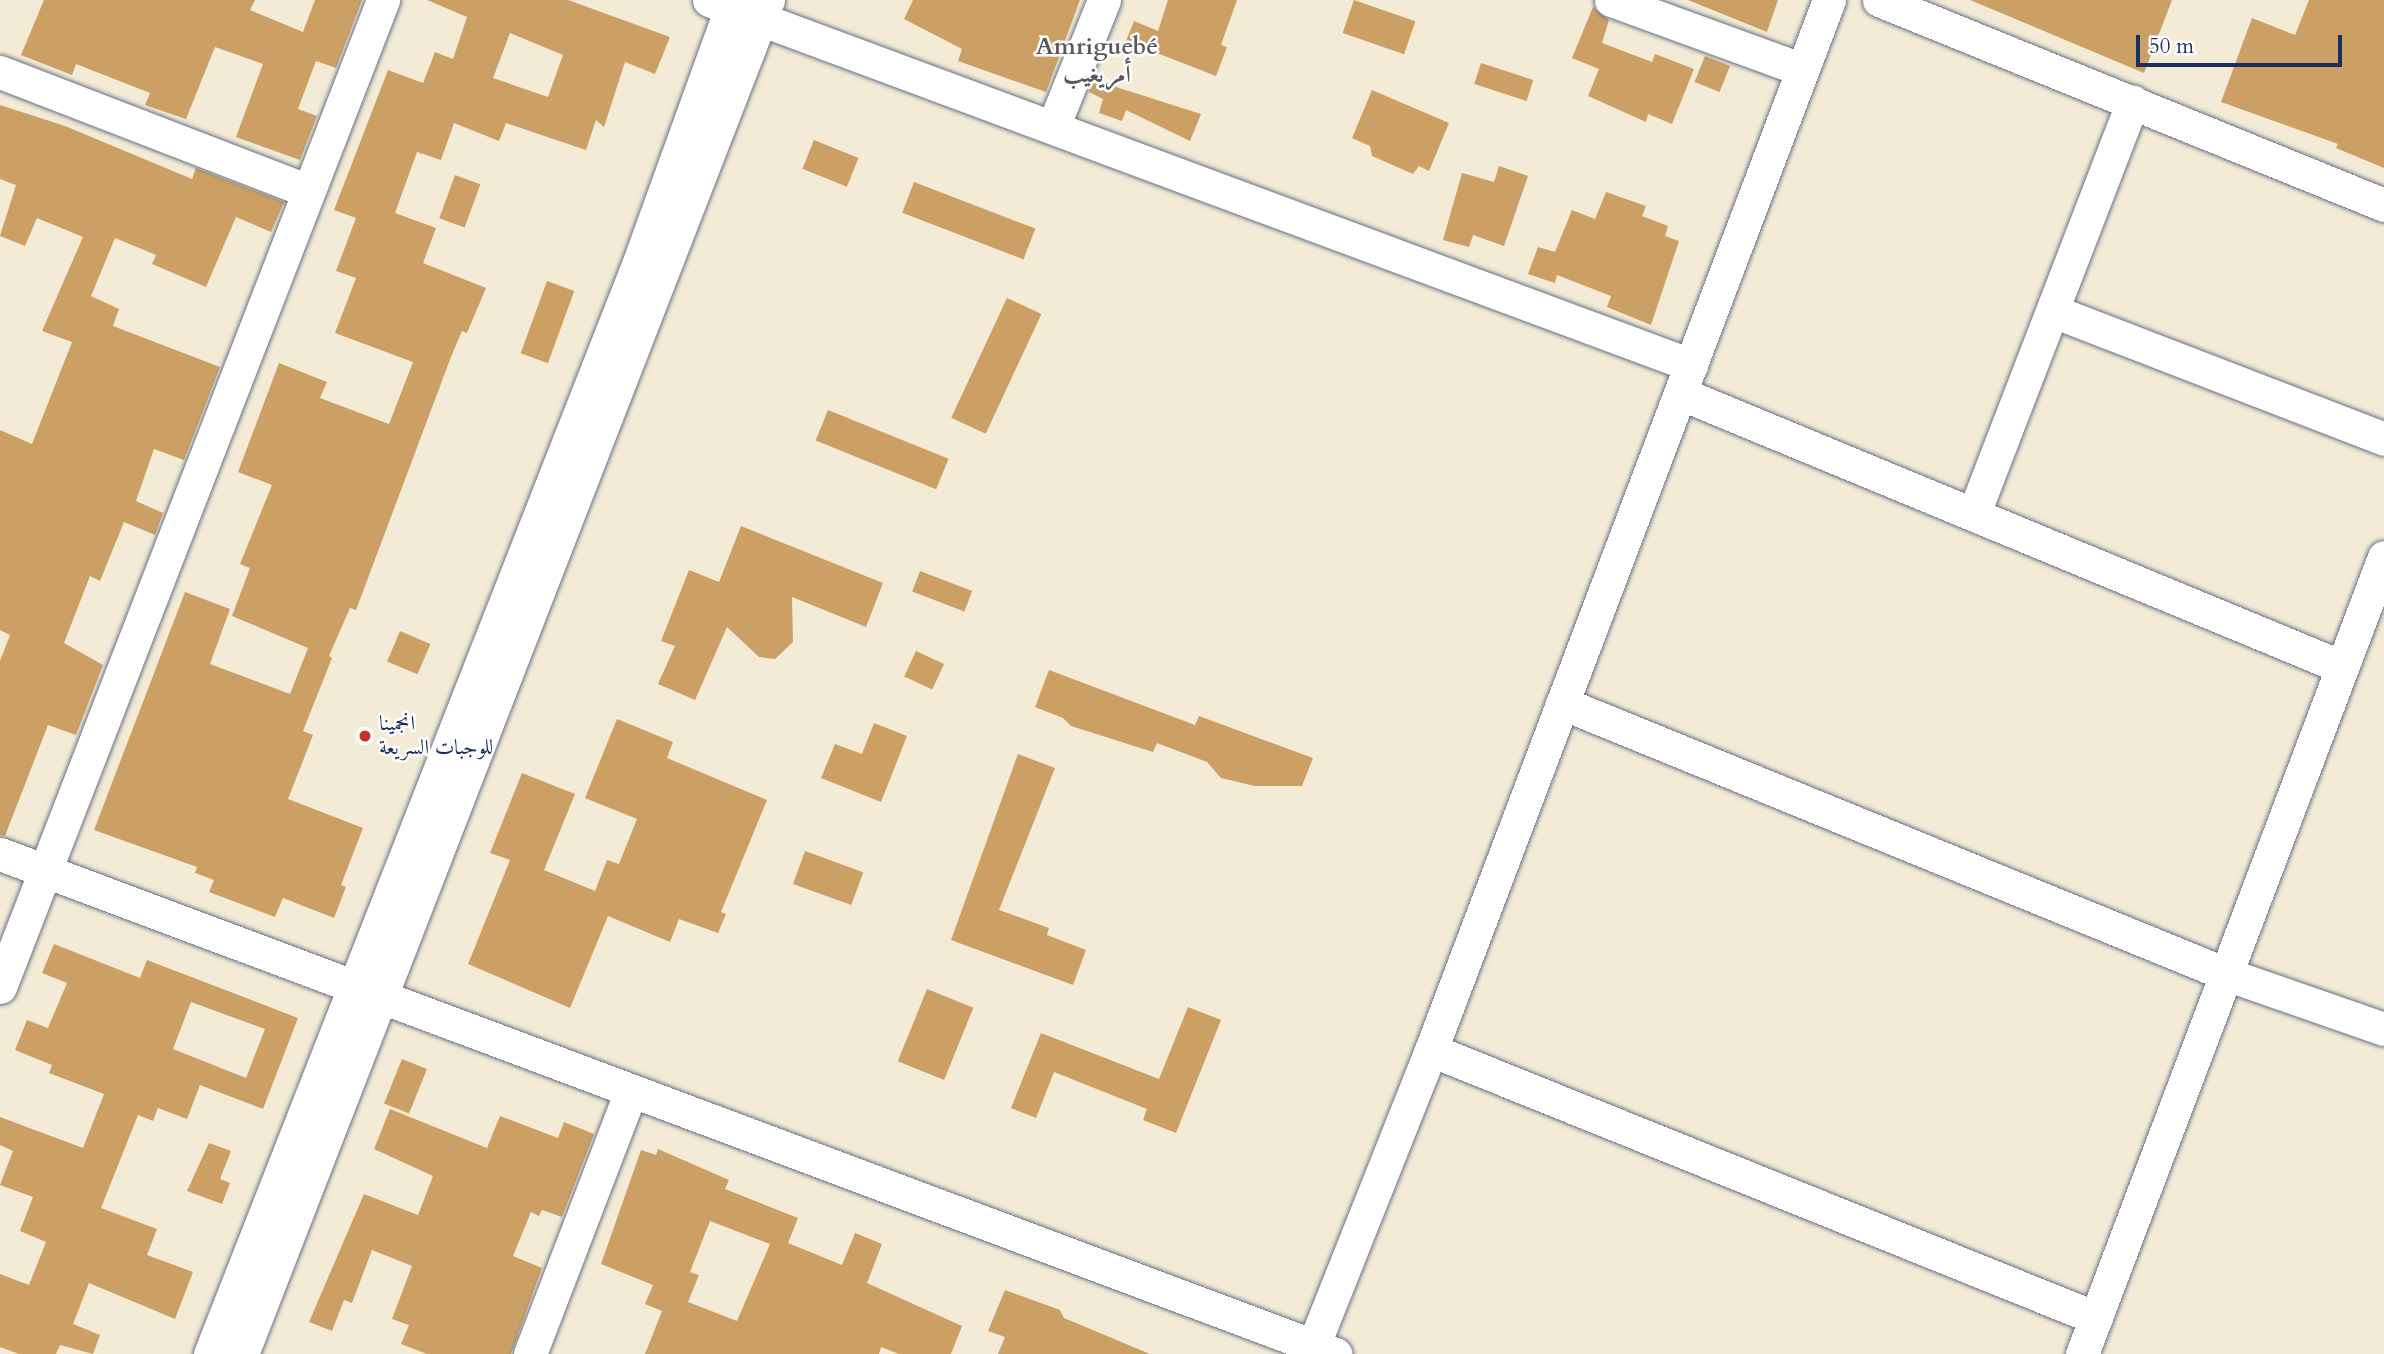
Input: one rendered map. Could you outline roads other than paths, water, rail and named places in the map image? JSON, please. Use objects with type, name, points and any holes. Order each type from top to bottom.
[{"type":"street","points":[[0,987],[42,870],[383,0]]},
{"type":"street","points":[[1053,127],[1104,0]]},
{"type":"street","points":[[1611,0],[1801,69]]},
{"type":"street","points":[[0,854],[1319,1351],[1829,0]]},
{"type":"street","points":[[1879,0],[2384,205]]},
{"type":"street","points":[[242,1354],[368,992],[741,5],[1686,380],[1975,513],[2342,667]]},
{"type":"street","points":[[0,72],[308,191]]},
{"type":"street","points":[[1975,513],[2133,102]]},
{"type":"street","points":[[2053,311],[2384,439]]},
{"type":"street","points":[[2082,1354],[2384,557]]},
{"type":"street","points":[[1562,703],[2226,974],[2384,1029]]},
{"type":"street","points":[[210,1354],[368,992]]},
{"type":"street","points":[[1431,1050],[2096,1318]]},
{"type":"street","points":[[530,1354],[631,1093]]},
{"type":"place","name":"انجمينا للوجبات السريعة","points":[[365,736]]},
{"type":"district","name":"Amriguebé أمريغيب","points":[[1097,61]]}]
